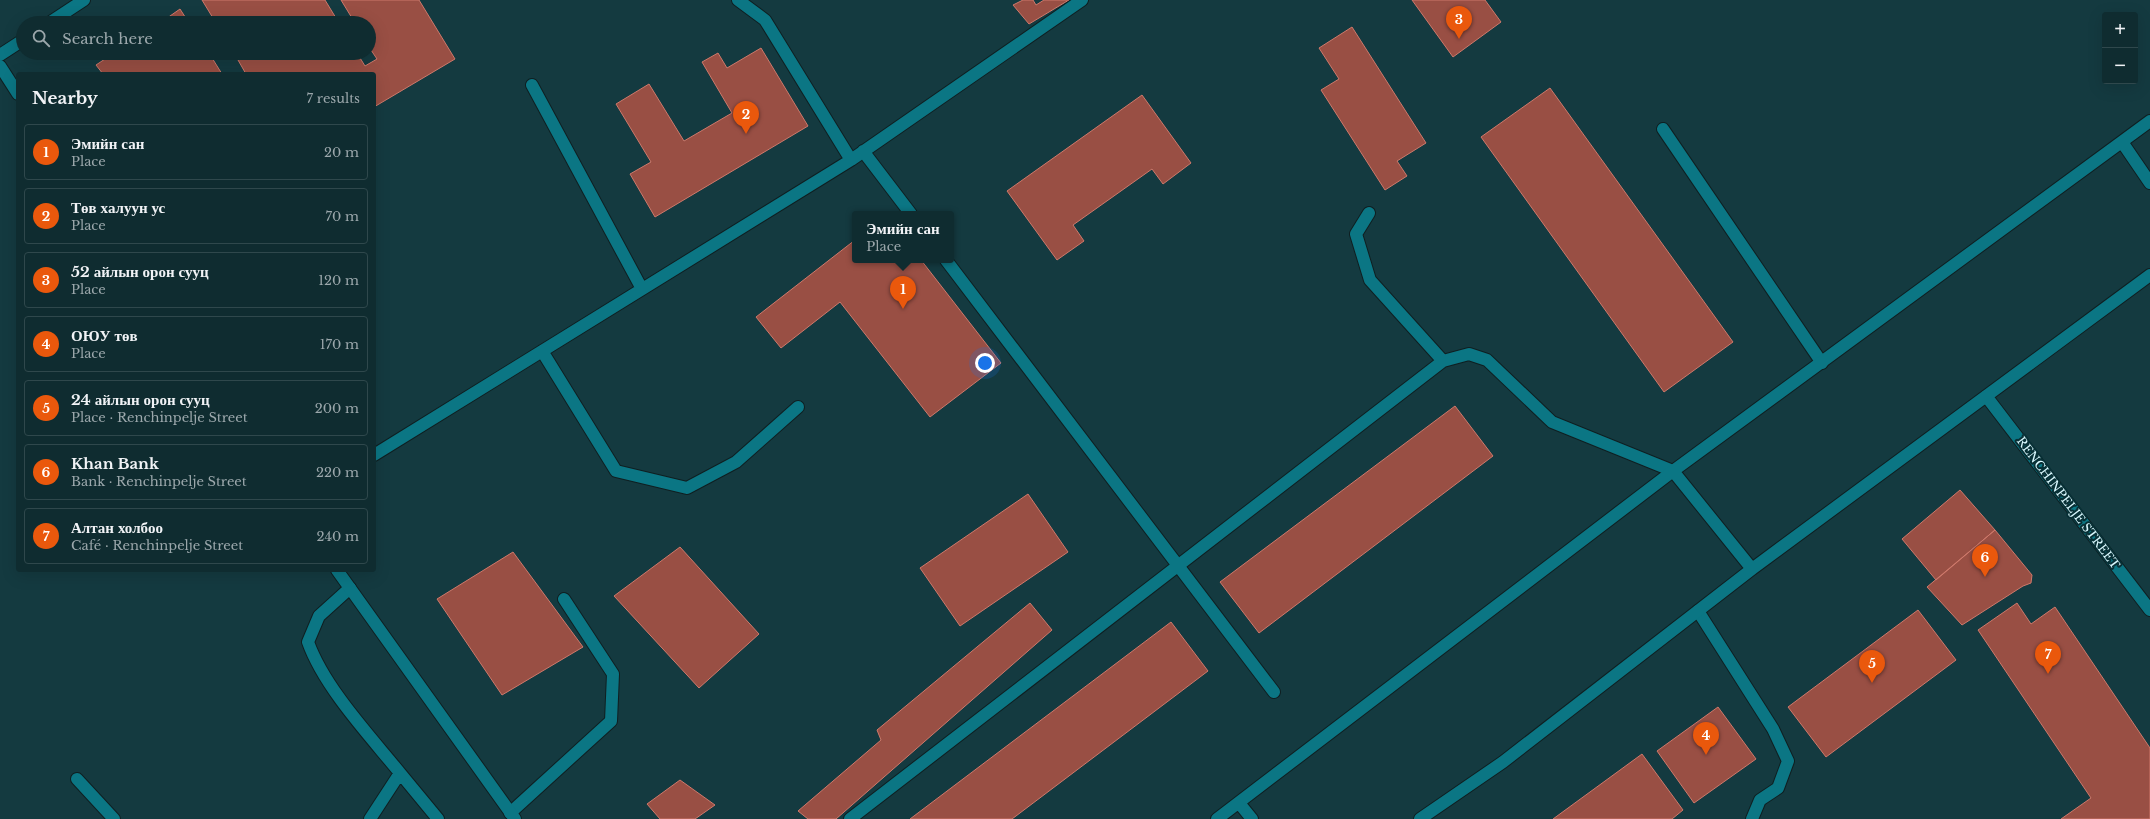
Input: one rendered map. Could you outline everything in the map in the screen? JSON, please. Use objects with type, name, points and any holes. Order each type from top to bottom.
[{"type":"main road","points":[[60,16],[84,0]]},
{"type":"main road","points":[[738,0],[765,20],[851,160]]},
{"type":"main road","points":[[376,454],[851,160],[1082,0]]},
{"type":"main road","points":[[0,55],[16,45]]},
{"type":"main road","points":[[0,66],[16,91]]},
{"type":"main road","points":[[532,85],[642,289]]},
{"type":"main road","points":[[1217,819],[1673,471],[2150,121]]},
{"type":"main road","points":[[1663,129],[1822,363]]},
{"type":"main road","points":[[2122,142],[2150,183]]},
{"type":"main road","points":[[863,151],[909,211]]},
{"type":"main road","points":[[1369,213],[1356,234],[1370,280],[1443,361]]},
{"type":"main road","points":[[948,263],[1274,692]]},
{"type":"main road","points":[[1420,819],[1503,762],[1752,569],[2150,275]]},
{"type":"main road","points":[[542,351],[616,471],[688,488],[736,462],[798,406]]},
{"type":"main road","points":[[850,819],[1443,361],[1469,354],[1487,360],[1552,422],[1673,471],[1752,569]]},
{"type":"main road","name":"RENCHINPELJE STREET","points":[[1986,396],[2150,610]]},
{"type":"main road","points":[[338,572],[512,816],[611,721],[613,674],[564,599]]},
{"type":"main road","points":[[350,588],[319,616],[308,642],[314,659],[349,709],[438,819]]},
{"type":"main road","points":[[1698,611],[1773,729],[1788,761],[1778,788],[1760,800],[1752,819]]},
{"type":"main road","points":[[370,819],[400,773]]},
{"type":"main road","points":[[77,779],[114,819]]},
{"type":"main road","points":[[1239,803],[1252,819]]},
{"type":"building","points":[[202,0],[325,0],[335,16],[212,16]]},
{"type":"building","points":[[341,0],[419,0],[455,59],[376,106],[376,72],[245,72],[238,60],[361,60],[365,66],[377,59],[376,16],[351,16]]},
{"type":"building","points":[[1023,0],[1033,0],[1036,5],[1044,0],[1069,0],[1029,24],[1013,5]]},
{"type":"building","points":[[1412,0],[1485,0],[1501,22],[1453,57]]},
{"type":"building","points":[[180,9],[184,16],[170,16]]},
{"type":"building","points":[[1352,27],[1426,143],[1397,161],[1407,176],[1385,190],[1321,90],[1339,79],[1319,48]]},
{"type":"building","points":[[761,48],[808,126],[655,217],[630,174],[651,162],[616,104],[649,84],[684,141],[732,113],[702,62],[718,53],[727,68]]},
{"type":"building","points":[[104,60],[213,60],[221,72],[101,72],[96,65]]},
{"type":"building","points":[[1550,88],[1733,342],[1664,392],[1481,137]]},
{"type":"building","points":[[1142,95],[1191,163],[1163,184],[1152,169],[1073,225],[1084,241],[1057,260],[1007,191]]},
{"type":"building","points":[[852,242],[852,263],[923,263],[1001,363],[930,417],[840,302],[781,348],[756,317]]},
{"type":"building","points":[[1455,406],[1493,456],[1259,633],[1220,582]]},
{"type":"building","points":[[1960,490],[1995,530],[1936,580],[1902,539]]},
{"type":"building","points":[[1028,494],[1068,552],[960,626],[920,568]]},
{"type":"building","points":[[1995,530],[2032,575],[2031,583],[2023,586],[1962,625],[1927,587]]},
{"type":"building","points":[[680,547],[759,634],[699,688],[614,596]]},
{"type":"building","points":[[513,552],[583,647],[502,695],[437,599]]},
{"type":"building","points":[[1030,603],[1052,630],[836,819],[808,819],[798,811],[881,740],[877,730]]},
{"type":"building","points":[[2017,603],[2031,624],[2055,607],[2150,748],[2150,819],[2061,819],[2091,798],[1978,630]]},
{"type":"building","points":[[1918,610],[1956,660],[1826,757],[1788,707]]},
{"type":"building","points":[[1171,622],[1208,671],[1012,819],[910,819]]},
{"type":"building","points":[[1718,707],[1756,759],[1694,803],[1657,751]]},
{"type":"building","points":[[1642,754],[1683,810],[1672,819],[1553,819]]},
{"type":"building","points":[[680,780],[715,805],[695,819],[660,819],[647,804]]},
{"type":"place","name":"52 айлын орон сууц","points":[[1459,39]]},
{"type":"place","name":"Төв халуун ус","points":[[746,134]]},
{"type":"place","name":"Эмийн сан","points":[[903,309]]},
{"type":"place","name":"Khan Bank","points":[[1985,577]]},
{"type":"place","name":"Алтан холбоо","points":[[2048,674]]},
{"type":"place","name":"24 айлын орон сууц","points":[[1872,683]]},
{"type":"place","name":"ОЮУ төв","points":[[1706,755]]}]
